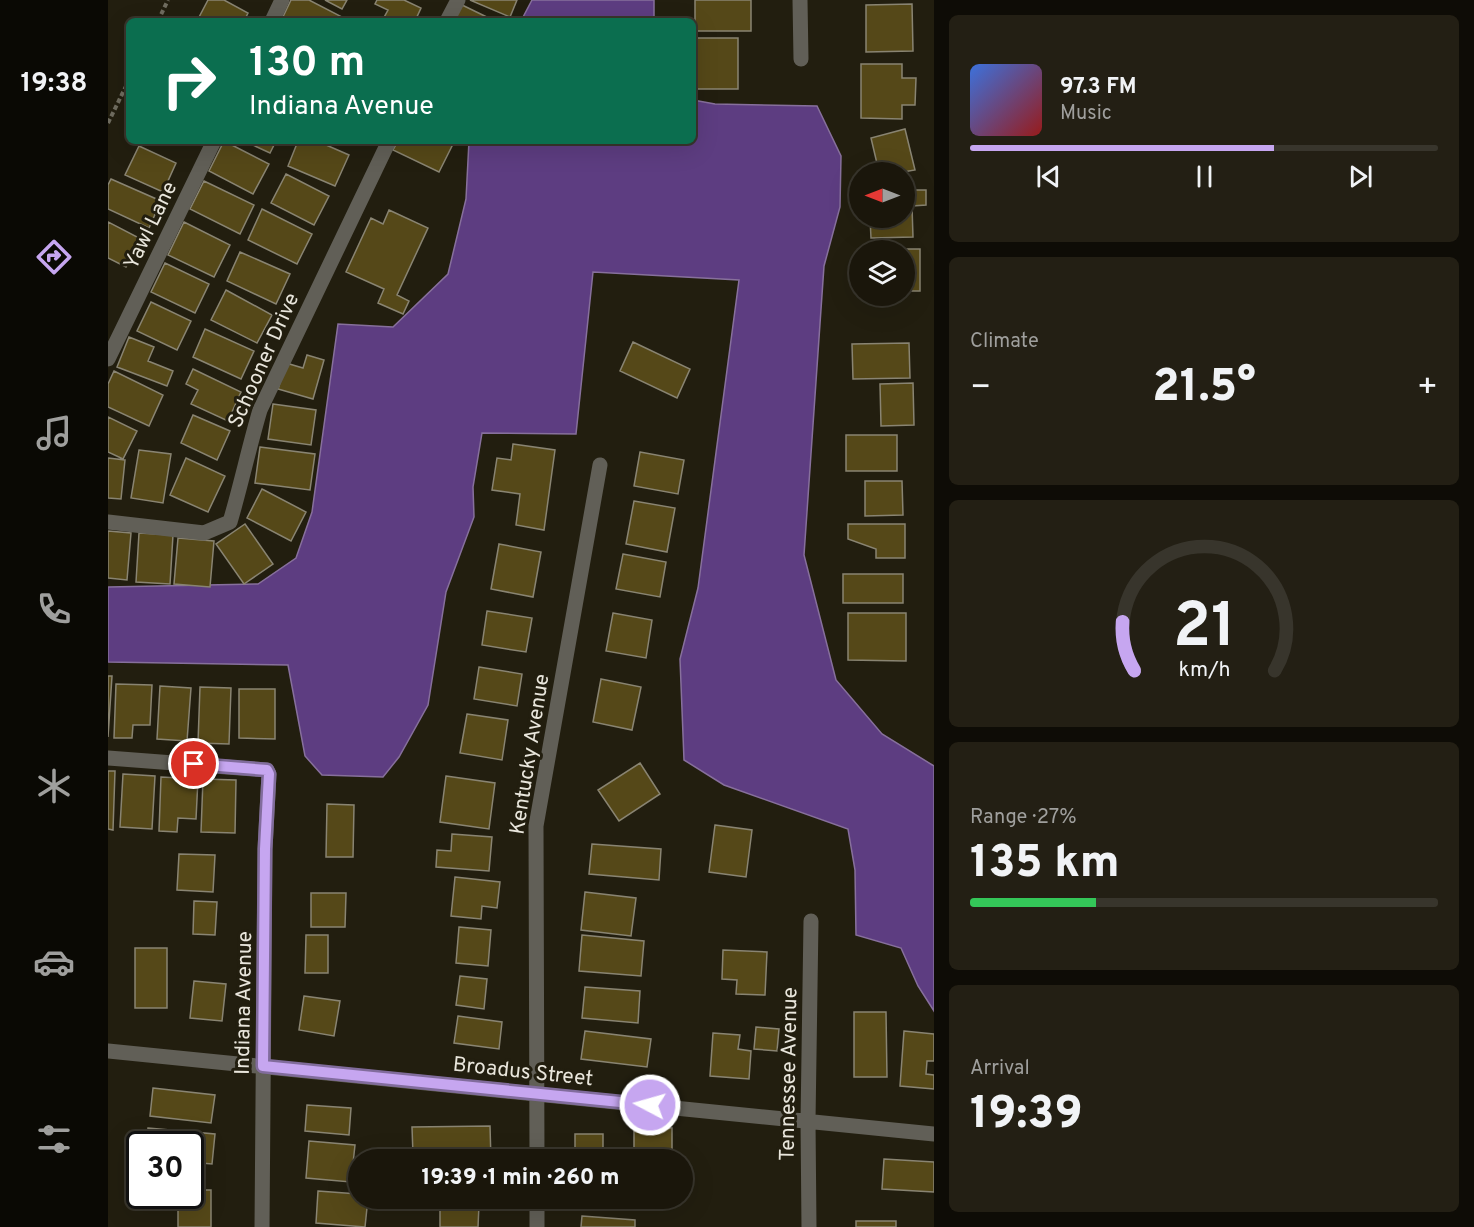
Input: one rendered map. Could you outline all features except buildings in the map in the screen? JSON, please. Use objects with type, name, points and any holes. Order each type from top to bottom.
[{"type":"street","points":[[273,18],[282,0]]},
{"type":"street","points":[[449,18],[458,0]]},
{"type":"street","points":[[800,0],[801,59]]},
{"type":"street","name":"Yawl Lane","points":[[108,359],[213,144]]},
{"type":"street","name":"Schooner Drive","points":[[108,522],[204,533],[230,522],[260,410],[388,144]]},
{"type":"street","name":"Kentucky Avenue","points":[[537,1149],[536,826],[600,465]]},
{"type":"street","name":"Indiana Avenue","points":[[108,758],[267,770],[270,780],[265,849],[262,1227]]},
{"type":"street","name":"Tennessee Avenue","points":[[809,1227],[811,921]]},
{"type":"street","name":"Broadus Street","points":[[108,1051],[934,1134]]},
{"type":"street","points":[[537,1209],[537,1227]]},
{"type":"path","points":[[159,18],[168,0]]},
{"type":"path","points":[[108,123],[126,86]]},
{"type":"shaded area","points":[[532,0],[654,0],[654,18],[523,18]]},
{"type":"shaded area","points":[[696,101],[715,104],[817,106],[841,156],[840,207],[824,266],[804,555],[836,680],[882,734],[934,766],[934,1011],[918,986],[901,948],[856,935],[855,870],[848,829],[724,785],[684,760],[680,659],[698,588],[739,280],[593,272],[576,434],[482,433],[473,487],[474,517],[446,592],[428,705],[399,757],[383,777],[322,775],[305,756],[288,665],[108,662],[108,587],[258,584],[296,558],[312,512],[338,324],[393,327],[448,274],[466,199],[469,144],[696,144]]},
{"type":"route","points":[[194,764],[267,770],[269,774],[265,849],[263,1066],[650,1105]]}]
